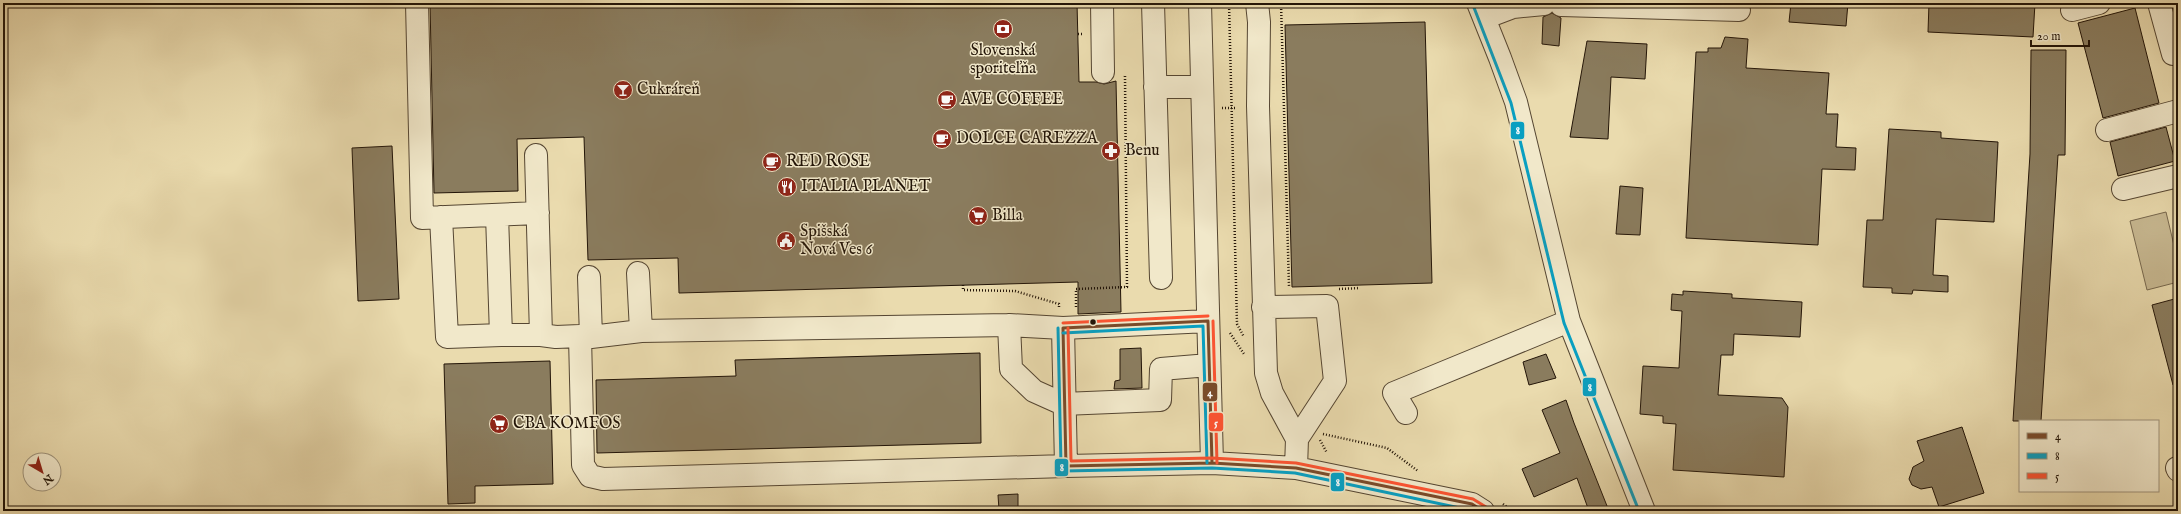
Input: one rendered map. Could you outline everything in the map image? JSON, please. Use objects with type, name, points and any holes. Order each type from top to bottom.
[{"type":"street","points":[[417,3],[422,218],[538,213]]},
{"type":"street","points":[[1102,3],[1110,74]]},
{"type":"street","points":[[1153,3],[1160,278]]},
{"type":"street","points":[[1200,3],[1212,464]]},
{"type":"street","points":[[1257,3],[1259,22],[1258,114],[1266,373],[1272,393],[1297,439],[1296,468]]},
{"type":"street","points":[[2072,10],[2099,3]]},
{"type":"street","points":[[2160,3],[2176,60]]},
{"type":"street","points":[[1644,511],[1569,321],[1516,102],[1481,10],[1553,4],[1739,10]]},
{"type":"street","points":[[1155,87],[1201,87]]},
{"type":"street","points":[[2107,130],[2178,111]]},
{"type":"street","points":[[536,155],[541,334]]},
{"type":"street","points":[[2123,189],[2178,176]]},
{"type":"street","points":[[497,215],[501,335]]},
{"type":"street","points":[[441,217],[447,338],[541,334],[556,337],[586,337],[641,331],[1009,325],[1062,328],[1208,321]]},
{"type":"street","points":[[638,273],[641,331]]},
{"type":"street","points":[[589,277],[583,465],[590,476],[603,479],[1066,466],[1212,464],[1296,468],[1472,504],[1490,506]]},
{"type":"street","points":[[1263,307],[1327,306],[1334,381],[1297,439]]},
{"type":"street","points":[[1406,413],[1394,393],[1569,321]]},
{"type":"street","points":[[1009,325],[1011,369],[1034,391],[1063,404],[1160,400],[1161,369],[1209,365]]},
{"type":"street","points":[[1062,328],[1063,404],[1066,466]]},
{"type":"path","points":[[1221,108],[1231,108],[1229,3]]},
{"type":"path","points":[[1281,3],[1290,290]]},
{"type":"path","points":[[1078,34],[1084,34],[1084,40]]},
{"type":"path","points":[[1076,310],[1076,289],[1128,287],[1125,76],[1110,74]]},
{"type":"path","points":[[1336,289],[1360,288]]},
{"type":"path","points":[[1329,455],[1324,449],[1319,434],[1387,448],[1421,473]]},
{"type":"path","points":[[1490,506],[1512,511]]},
{"type":"shaded area","points":[[2166,212],[2178,262],[2178,282],[2147,290],[2130,221]]},
{"type":"building","points":[[430,3],[1077,3],[1079,82],[1096,82],[1104,84],[1116,81],[1121,312],[1078,314],[1078,282],[679,293],[678,258],[588,260],[584,137],[517,139],[518,191],[434,193]]},
{"type":"building","points":[[1791,3],[1848,3],[1846,26],[1789,22]]},
{"type":"building","points":[[1929,3],[2035,3],[2033,37],[1928,32]]},
{"type":"building","points":[[2135,8],[2159,103],[2103,118],[2078,23]]},
{"type":"building","points":[[1552,13],[1561,18],[1559,46],[1542,44],[1543,17]]},
{"type":"building","points":[[1425,22],[1432,283],[1292,287],[1285,25]]},
{"type":"building","points":[[1725,37],[1748,39],[1746,68],[1829,73],[1826,114],[1838,114],[1836,147],[1856,148],[1855,170],[1822,169],[1818,245],[1686,238],[1696,52],[1708,52],[1708,48],[1721,48]]},
{"type":"building","points":[[1587,41],[1647,44],[1645,79],[1611,77],[1608,139],[1570,137]]},
{"type":"building","points":[[2031,50],[2066,50],[2065,155],[2058,155],[2041,420],[2013,421],[2030,154]]},
{"type":"building","points":[[2166,127],[2175,161],[2118,176],[2110,142]]},
{"type":"building","points":[[1889,129],[1941,132],[1941,138],[1998,142],[1994,222],[1936,219],[1933,275],[1948,276],[1948,292],[1913,290],[1912,294],[1892,293],[1892,288],[1863,287],[1867,220],[1883,220]]},
{"type":"building","points":[[392,146],[399,299],[358,301],[352,148]]},
{"type":"building","points":[[1620,186],[1643,188],[1640,235],[1616,234]]},
{"type":"building","points":[[1683,291],[1732,294],[1732,298],[1802,302],[1800,337],[1734,334],[1733,355],[1721,355],[1718,395],[1782,398],[1788,407],[1784,477],[1673,470],[1676,424],[1663,423],[1663,416],[1640,414],[1643,366],[1679,368],[1682,311],[1671,310],[1672,294],[1683,295]]},
{"type":"building","points":[[2178,298],[2178,384],[2173,385],[2152,305]]},
{"type":"building","points":[[1141,348],[1142,388],[1114,389],[1115,381],[1120,380],[1120,349]]},
{"type":"building","points":[[980,353],[981,443],[597,453],[596,380],[736,376],[735,360]]},
{"type":"building","points":[[1546,354],[1556,378],[1529,385],[1523,362]]},
{"type":"building","name":"CBA KOMFOS","points":[[550,361],[553,484],[475,486],[475,503],[448,504],[444,364]]},
{"type":"building","points":[[1566,400],[1609,511],[1589,511],[1577,478],[1534,497],[1522,469],[1560,453],[1542,410]]},
{"type":"building","points":[[1962,427],[1984,493],[1939,507],[1932,487],[1921,489],[1912,485],[1909,479],[1913,467],[1924,461],[1917,441]]},
{"type":"building","points":[[1018,494],[1018,510],[999,510],[998,495]]},
{"type":"transit line","name":"8","points":[[1473,5],[1511,103],[1564,323],[1639,511]]},
{"type":"transit line","name":"5","points":[[1063,323],[1208,316]]},
{"type":"transit line","name":"4","points":[[1208,321],[1212,463]]},
{"type":"transit line","name":"4","points":[[1063,328],[1208,321]]},
{"type":"transit line","name":"5","points":[[1213,321],[1217,463]]},
{"type":"transit line","name":"8","points":[[1063,333],[1203,326],[1207,463]]},
{"type":"transit line","name":"8","points":[[1058,328],[1061,466],[1064,471],[1212,468],[1295,473],[1474,511]]},
{"type":"transit line","name":"4","points":[[1063,328],[1066,466],[1212,463],[1296,468],[1472,504],[1483,511]]},
{"type":"transit line","name":"5","points":[[1068,328],[1071,461],[1212,458],[1296,463],[1473,499],[1486,507]]},
{"type":"place","name":"Slovenská sporiteľňa","points":[[1003,29]]},
{"type":"place","name":"Cukráreň","points":[[623,90]]},
{"type":"place","name":"AVE COFFEE","points":[[947,100]]},
{"type":"place","name":"DOLCE CAREZZA","points":[[942,139]]},
{"type":"place","name":"Benu","points":[[1111,151]]},
{"type":"place","name":"RED ROSE","points":[[772,162]]},
{"type":"place","name":"ITALIA PLANET","points":[[787,187]]},
{"type":"place","name":"Billa","points":[[978,216]]},
{"type":"place","name":"Spišská Nová Ves 6","points":[[786,241]]},
{"type":"place","name":"CBA KOMFOS","points":[[499,424]]}]
